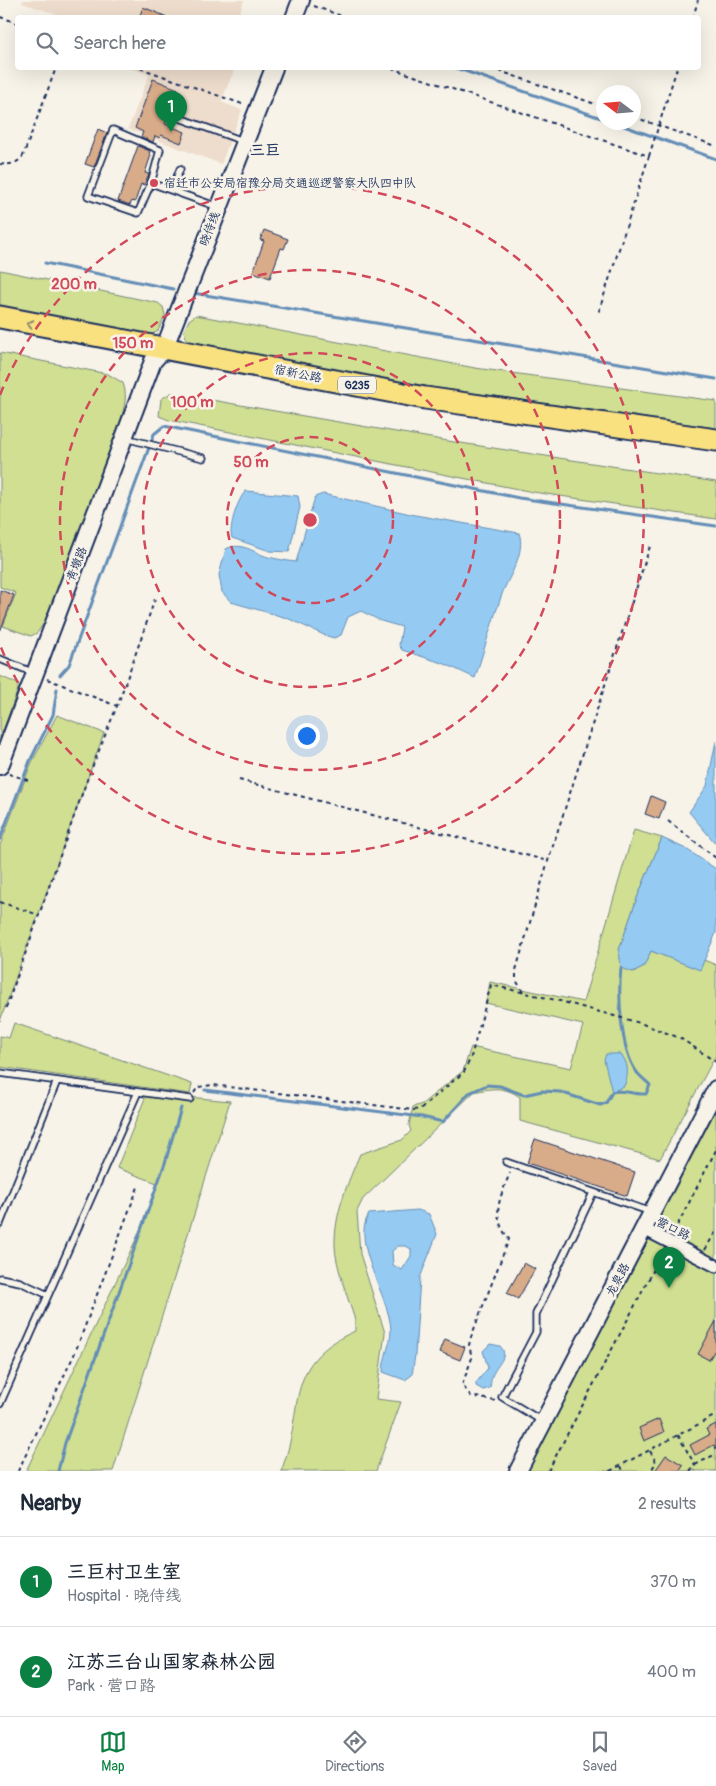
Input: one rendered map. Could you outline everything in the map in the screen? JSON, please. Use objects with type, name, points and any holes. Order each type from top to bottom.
[{"type":"highway","name":"宿新公路","points":[[0,317],[159,355],[416,410],[716,454]]},
{"type":"highway","name":"宿新公路","points":[[0,332],[159,355],[425,398],[716,440]]},
{"type":"main road","points":[[295,15],[300,0]]},
{"type":"main road","name":"晓侍线","points":[[159,355],[273,70]]},
{"type":"main road","name":"青墩路","points":[[0,766],[124,438],[159,355]]},
{"type":"main road","name":"龙泉路","points":[[518,1471],[716,1089]]},
{"type":"street","name":"营口路","points":[[644,1230],[716,1266]]},
{"type":"lane","points":[[174,116],[244,142]]},
{"type":"lane","points":[[113,130],[160,150],[150,183],[138,213],[88,196],[113,130]]},
{"type":"lane","points":[[172,190],[180,169]]},
{"type":"lane","points":[[150,183],[218,207]]},
{"type":"lane","points":[[124,438],[203,458]]},
{"type":"lane","points":[[0,659],[36,674]]},
{"type":"lane","points":[[0,1072],[190,1099]]},
{"type":"lane","points":[[0,1224],[57,1081]]},
{"type":"lane","points":[[0,1404],[138,1092]]},
{"type":"lane","points":[[506,1162],[653,1213]]},
{"type":"lane","points":[[544,1422],[502,1397],[536,1332],[536,1314],[593,1193]]},
{"type":"lane","points":[[0,1278],[20,1282],[48,1295]]},
{"type":"path","points":[[300,0],[339,15]]},
{"type":"path","points":[[694,15],[698,0]]},
{"type":"path","points":[[0,17],[15,22]]},
{"type":"path","points":[[0,164],[7,165],[18,162],[24,156],[55,70]]},
{"type":"path","points":[[146,70],[257,110]]},
{"type":"path","points":[[397,70],[649,156]]},
{"type":"path","points":[[497,70],[596,103]]},
{"type":"path","points":[[598,314],[676,70]]},
{"type":"path","points":[[641,120],[716,146]]},
{"type":"path","points":[[522,992],[516,980],[516,970],[548,861],[651,543]]},
{"type":"path","points":[[6,1008],[87,780],[117,706],[155,598]]},
{"type":"path","points":[[36,674],[117,706]]},
{"type":"path","points":[[20,778],[27,780]]},
{"type":"path","points":[[239,780],[548,861]]},
{"type":"path","points":[[668,821],[716,858]]},
{"type":"path","points":[[0,902],[39,915]]},
{"type":"path","points":[[190,1099],[198,1087],[206,1085],[414,1110],[420,1109],[464,1072],[471,1057],[491,985],[612,1014],[680,1038],[716,1062]]},
{"type":"path","points":[[548,1471],[716,1150]]},
{"type":"path","points":[[502,1397],[490,1401],[471,1396],[462,1385],[472,1358],[469,1345],[470,1337],[509,1239],[502,1230],[497,1203],[513,1165]]},
{"type":"path","points":[[18,1471],[74,1355],[138,1187]]},
{"type":"path","points":[[700,1258],[716,1231]]},
{"type":"path","points":[[610,1471],[716,1416]]},
{"type":"path","points":[[678,1435],[695,1465],[695,1471]]},
{"type":"path","points":[[650,1450],[656,1462],[650,1471]]},
{"type":"path","points":[[690,1471],[695,1465],[716,1454]]},
{"type":"path","points":[[621,1466],[623,1471]]},
{"type":"shaded area","points":[[23,0],[244,0],[239,15],[59,15],[22,3]]},
{"type":"shaded area","points":[[135,70],[234,70],[221,102],[242,110],[221,164],[128,129],[149,75]]},
{"type":"green space","points":[[0,270],[158,303],[163,307],[165,315],[158,331],[151,335],[120,333],[0,306]]},
{"type":"green space","points":[[196,315],[475,368],[716,401],[716,428],[417,385],[187,342],[184,331],[189,320]]},
{"type":"green space","points":[[0,353],[108,374],[123,383],[125,389],[124,406],[119,428],[46,620],[37,633],[31,636],[3,626],[16,593],[0,587]]},
{"type":"green space","points":[[171,393],[454,442],[716,482],[716,519],[533,492],[169,420],[159,416],[161,399]]},
{"type":"green space","points":[[0,676],[18,684],[18,689],[0,739]]},
{"type":"green space","points":[[57,715],[104,733],[0,1021],[0,845],[31,764]]},
{"type":"green space","points":[[634,830],[662,838],[637,898],[619,950],[633,972],[644,966],[651,951],[699,969],[704,960],[716,965],[716,1055],[660,1159],[520,1121],[520,1097],[509,1091],[492,1089],[474,1092],[363,1199],[357,1211],[360,1254],[385,1333],[376,1399],[401,1402],[376,1471],[281,1471],[293,1428],[299,1391],[305,1374],[315,1358],[331,1344],[355,1331],[355,1320],[337,1262],[335,1234],[339,1210],[360,1154],[402,1140],[411,1131],[409,1125],[413,1107],[422,1104],[463,1071],[471,1047],[571,1068],[583,1025],[486,1003],[490,982],[583,1002]]},
{"type":"green space","points":[[14,1023],[192,1084],[190,1094],[0,1067],[0,1036],[9,1038]]},
{"type":"green space","points":[[147,1093],[230,1101],[113,1471],[26,1471],[138,1235],[157,1183],[117,1168]]},
{"type":"green space","points":[[716,1106],[716,1471],[527,1471]]},
{"type":"water","points":[[246,491],[298,496],[300,507],[289,552],[270,551],[232,538],[231,527],[234,513]]},
{"type":"water","points":[[323,494],[415,515],[519,533],[521,541],[519,556],[502,594],[475,678],[445,664],[402,650],[399,645],[402,627],[381,621],[361,611],[348,617],[341,635],[334,638],[287,618],[231,602],[222,592],[219,575],[226,549],[237,546],[243,547],[268,557],[296,562],[315,497]]},
{"type":"water","points":[[716,741],[716,844],[689,812],[707,786]]},
{"type":"water","points":[[662,838],[686,849],[716,869],[716,933],[700,970],[651,951],[644,966],[633,972],[621,968],[619,950],[637,898]]},
{"type":"water","points":[[606,1054],[620,1054],[627,1065],[627,1078],[624,1086],[612,1092],[604,1060]]},
{"type":"water","points":[[418,1210],[429,1214],[437,1234],[420,1278],[415,1355],[412,1375],[405,1380],[383,1372],[391,1330],[389,1317],[367,1255],[364,1240],[364,1226],[369,1214]],"holes":[[[398,1246],[406,1246],[411,1249],[411,1256],[402,1270],[393,1265],[392,1251]]]},
{"type":"water","points":[[490,1344],[500,1346],[504,1353],[492,1375],[490,1388],[483,1390],[476,1386],[476,1383],[488,1368],[483,1351]]},
{"type":"building","points":[[143,7],[162,15],[140,15]]},
{"type":"building","points":[[153,79],[178,89],[165,124],[185,132],[181,143],[161,135],[160,138],[155,136],[153,142],[141,137],[143,132],[135,128]]},
{"type":"building","points":[[98,129],[107,133],[94,167],[85,164]]},
{"type":"building","points":[[138,146],[150,151],[149,154],[151,155],[145,173],[149,174],[144,185],[141,184],[135,202],[132,201],[130,205],[118,201]]},
{"type":"building","points":[[264,230],[288,239],[284,249],[281,248],[270,278],[253,272],[264,241],[260,240]]},
{"type":"building","points":[[0,590],[14,595],[1,629],[0,629]]},
{"type":"building","points":[[651,796],[665,802],[659,819],[645,814]]},
{"type":"building","points":[[535,1139],[635,1172],[627,1196],[527,1163]]},
{"type":"building","points":[[524,1263],[535,1269],[518,1299],[507,1293]]},
{"type":"building","points":[[716,1321],[716,1348],[709,1360],[698,1354]]},
{"type":"building","points":[[445,1339],[465,1347],[460,1360],[440,1352]]},
{"type":"building","points":[[659,1419],[664,1432],[644,1441],[639,1428]]},
{"type":"building","points":[[716,1424],[716,1449],[714,1445],[695,1455],[690,1445],[709,1435],[706,1429]]},
{"type":"building","points":[[666,1455],[683,1465],[679,1471],[655,1471]]},
{"type":"waterway","points":[[462,70],[596,116]]},
{"type":"waterway","points":[[635,130],[716,159]]},
{"type":"waterway","points":[[45,263],[173,289]]},
{"type":"waterway","points":[[193,293],[716,379]]},
{"type":"waterway","points":[[60,675],[69,665],[154,434],[164,426],[519,498],[716,526]]},
{"type":"waterway","points":[[0,839],[30,761],[53,715],[57,689]]},
{"type":"waterway","points":[[205,1090],[422,1117],[443,1122],[469,1093],[487,1085],[500,1086],[524,1095],[542,1091],[560,1092],[600,1105],[606,1103],[612,1092],[646,1094],[650,1085],[637,1073],[626,1049],[623,1035],[620,1006],[621,968]]},
{"type":"waterway","points":[[58,1471],[65,1443],[165,1163],[181,1108]]},
{"type":"place","name":"三巨村卫生室","points":[[171,132]]},
{"type":"place","name":"宿迁市公安局宿豫分局交通巡逻警察大队四中队","points":[[154,183]]},
{"type":"place","name":"江苏三台山国家森林公园","points":[[669,1288]]},
{"type":"district","name":"三巨","points":[[265,150]]}]
